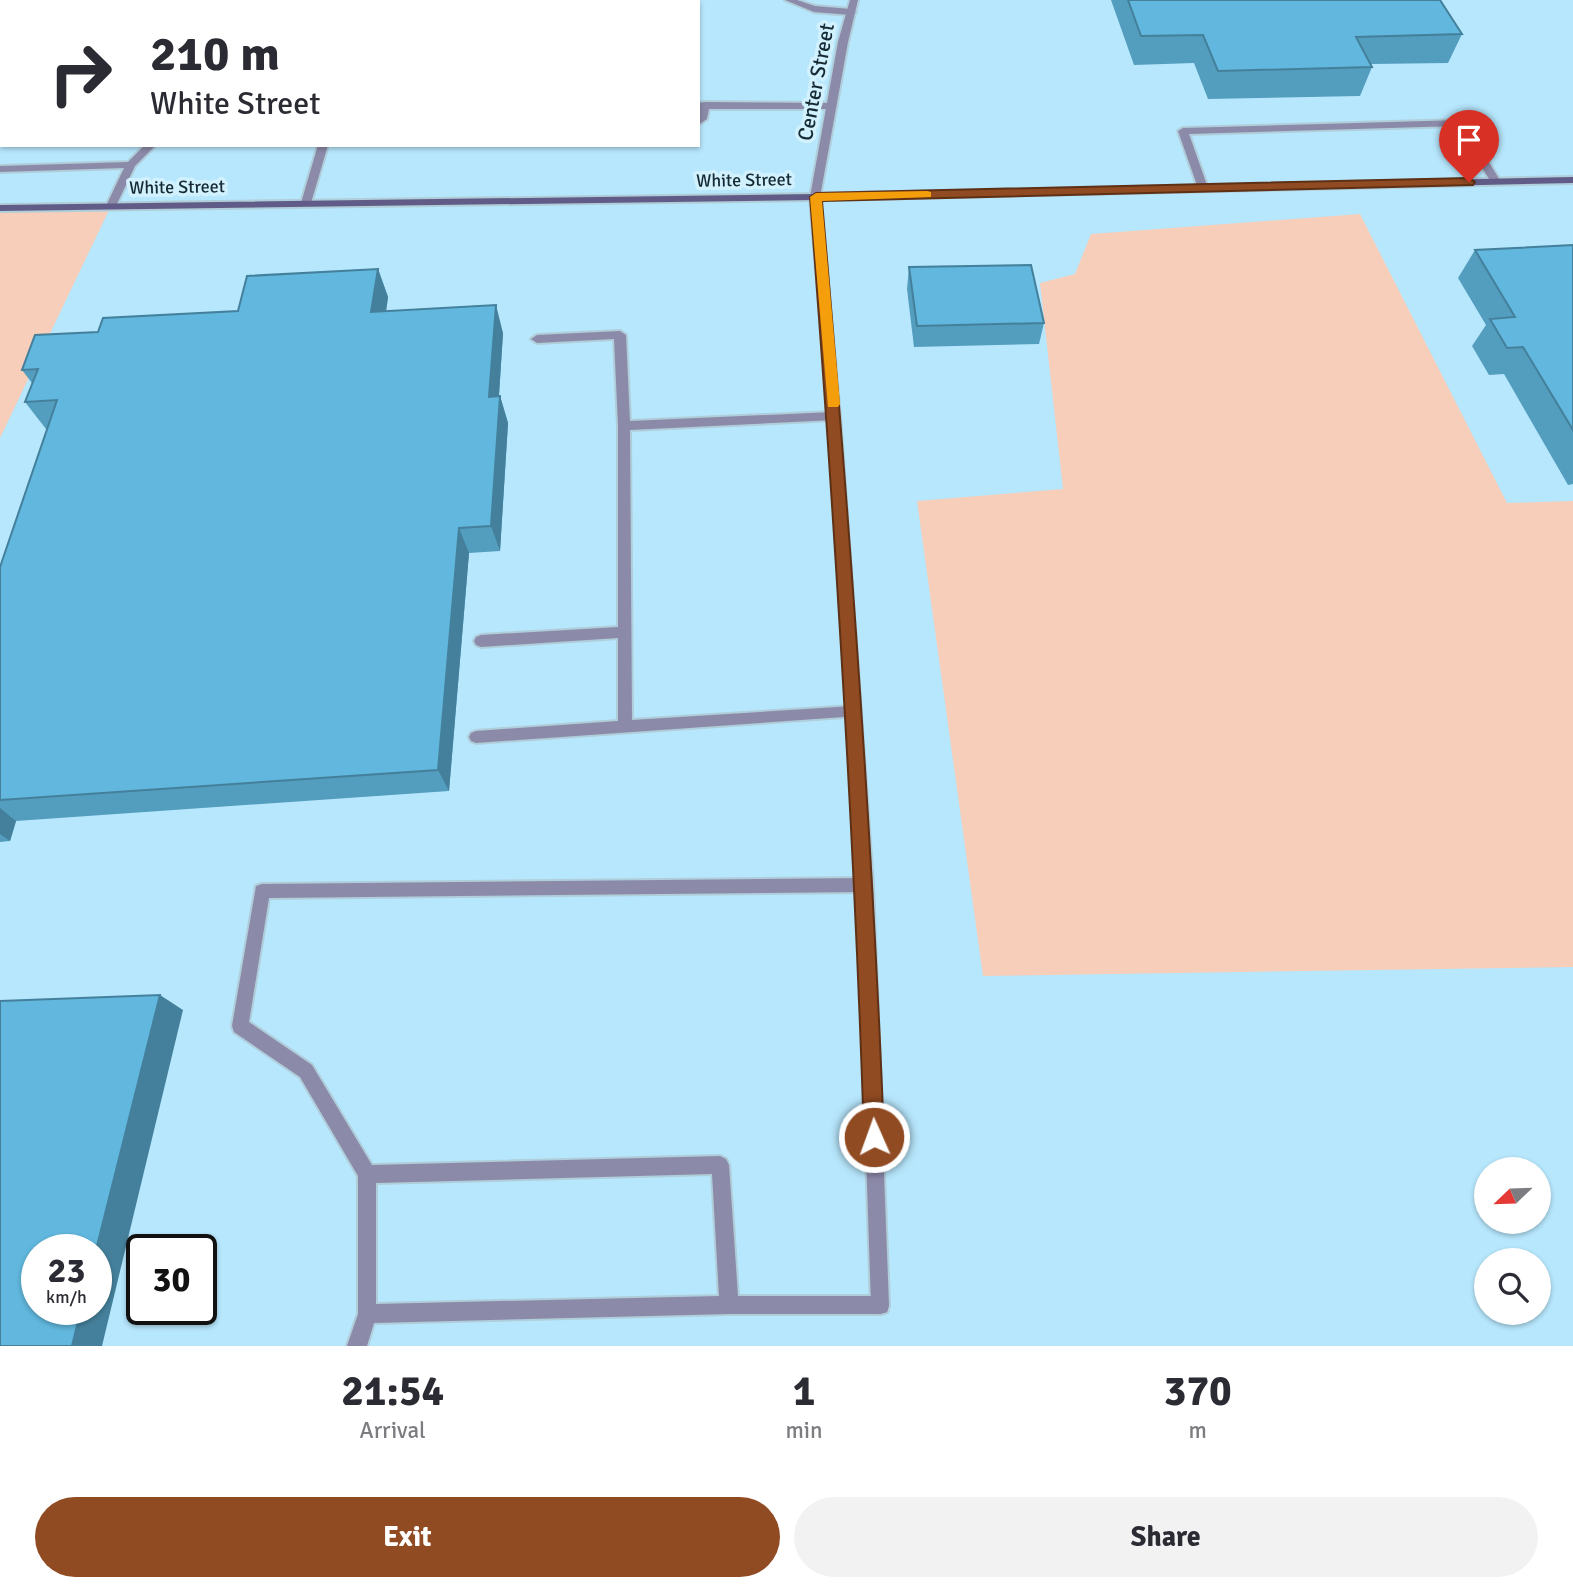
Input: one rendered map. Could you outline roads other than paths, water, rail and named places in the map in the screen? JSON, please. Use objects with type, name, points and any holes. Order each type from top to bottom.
[{"type":"street","points":[[789,0],[814,9],[853,6]]},
{"type":"street","name":"Center Street","points":[[729,1305],[880,1305],[865,885],[834,416],[816,197],[853,6]]},
{"type":"street","points":[[702,106],[832,106]]},
{"type":"street","points":[[1203,188],[1183,131],[1460,123],[1496,182]]},
{"type":"street","points":[[111,206],[131,165],[149,147]]},
{"type":"street","points":[[306,203],[322,147]]},
{"type":"street","points":[[0,169],[131,165]]},
{"type":"street","name":"White Street","points":[[0,208],[816,197],[1573,180]]},
{"type":"street","points":[[537,339],[620,335],[624,426],[625,727]]},
{"type":"street","points":[[624,426],[834,416]]},
{"type":"street","points":[[481,641],[624,632]]},
{"type":"street","points":[[476,737],[853,712]]},
{"type":"street","points":[[357,1346],[367,1314],[367,1174],[306,1071],[240,1026],[262,891],[865,885]]},
{"type":"street","points":[[367,1174],[720,1166],[729,1305],[367,1314]]}]
